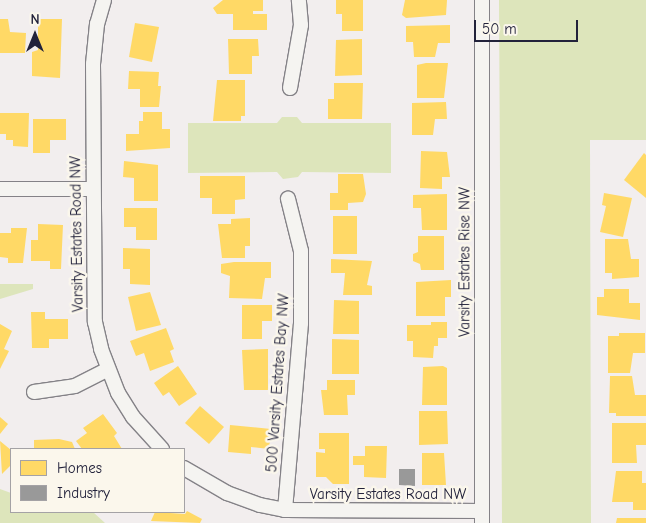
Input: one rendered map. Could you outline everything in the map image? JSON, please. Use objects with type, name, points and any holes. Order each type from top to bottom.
[{"type":"street","name":"Varsity Estates Road NW","points":[[104,0],[93,57],[92,189],[93,301],[95,322],[108,369],[133,417],[161,448]]},
{"type":"street","points":[[290,88],[301,25],[298,0]]},
{"type":"street","name":"Varsity Estates Rise NW","points":[[482,0],[482,517]]},
{"type":"street","points":[[0,189],[92,189]]},
{"type":"street","name":"500 Varsity Estates Bay NW","points":[[285,510],[301,323],[301,251],[288,199]]},
{"type":"street","points":[[34,392],[75,386],[108,369]]},
{"type":"street","name":"Varsity Estates Road NW","points":[[185,469],[227,494],[260,505],[285,510],[482,517]]},
{"type":"green space","points":[[499,0],[646,0],[646,140],[590,140],[591,523],[502,523]]},
{"type":"green space","points":[[282,117],[297,117],[302,123],[391,123],[391,173],[302,172],[298,177],[283,179],[277,172],[188,173],[188,123],[277,123]]},
{"type":"green space","points":[[0,284],[33,284],[33,289],[0,299]]},
{"type":"green space","points":[[0,489],[10,493],[10,513],[94,513],[105,523],[0,523]]},
{"type":"building: Homes","points":[[223,0],[263,0],[263,11],[253,11],[253,14],[267,14],[267,30],[233,30],[233,14],[217,14],[213,8]]},
{"type":"building: Homes","points":[[336,0],[363,0],[363,31],[342,31],[342,14],[336,14]]},
{"type":"building: Homes","points":[[405,0],[447,0],[446,15],[406,18],[402,15]]},
{"type":"building: Homes","points":[[0,19],[8,19],[10,32],[26,33],[25,53],[0,53]]},
{"type":"building: Homes","points":[[38,19],[62,19],[60,78],[32,76],[32,52],[38,50]]},
{"type":"building: Homes","points":[[135,23],[159,27],[152,62],[129,57]]},
{"type":"building: Homes","points":[[450,25],[450,43],[438,43],[435,57],[414,57],[413,42],[406,42],[406,26]]},
{"type":"building: Homes","points":[[228,39],[258,39],[259,56],[252,56],[252,74],[229,74]]},
{"type":"building: Homes","points":[[362,39],[362,75],[335,76],[336,40]]},
{"type":"building: Homes","points":[[448,63],[444,98],[417,98],[417,65]]},
{"type":"building: Homes","points":[[129,71],[159,72],[158,86],[161,86],[159,107],[140,107],[140,89],[128,89]]},
{"type":"building: Homes","points":[[217,80],[245,80],[245,116],[241,116],[241,121],[213,121]]},
{"type":"building: Homes","points":[[334,83],[363,83],[362,119],[328,119],[328,99],[334,99]]},
{"type":"building: Homes","points":[[446,102],[447,119],[435,119],[433,135],[412,135],[412,103]]},
{"type":"building: Homes","points":[[143,112],[162,112],[162,129],[170,129],[170,148],[126,151],[126,134],[139,134],[139,121],[143,121]]},
{"type":"building: Homes","points":[[0,113],[29,113],[28,147],[13,146],[13,140],[6,140],[6,134],[0,134]]},
{"type":"building: Homes","points":[[33,119],[66,119],[66,140],[50,140],[50,153],[33,153]]},
{"type":"building: Homes","points":[[421,151],[447,152],[450,177],[442,177],[442,189],[420,188]]},
{"type":"building: Homes","points":[[644,153],[646,155],[646,198],[624,180]]},
{"type":"building: Homes","points":[[124,161],[158,165],[158,201],[134,201],[134,178],[123,177]]},
{"type":"building: Homes","points":[[338,174],[363,174],[366,194],[363,202],[348,203],[348,210],[330,210],[330,193],[338,193]]},
{"type":"building: Homes","points":[[200,176],[245,176],[245,199],[235,200],[235,214],[212,214],[212,198],[200,198]]},
{"type":"building: Homes","points":[[604,193],[632,198],[623,237],[600,232],[606,206],[602,205]]},
{"type":"building: Homes","points":[[447,194],[447,230],[422,230],[421,208],[413,208],[413,195]]},
{"type":"building: Homes","points":[[124,208],[157,208],[157,240],[136,240],[136,227],[124,227]]},
{"type":"building: Homes","points":[[333,216],[357,216],[357,254],[333,254]]},
{"type":"building: Homes","points":[[250,218],[250,246],[245,246],[245,258],[222,258],[218,224],[231,224],[231,219]]},
{"type":"building: Homes","points":[[38,224],[63,225],[61,269],[50,269],[50,261],[31,261],[31,240],[38,240]]},
{"type":"building: Homes","points":[[11,228],[27,228],[23,263],[8,263],[8,258],[0,257],[0,233],[11,233]]},
{"type":"building: Homes","points":[[418,236],[444,236],[444,270],[421,270],[420,264],[413,261],[413,254],[418,252]]},
{"type":"building: Homes","points":[[605,239],[628,239],[631,259],[639,259],[639,277],[612,279],[612,273],[605,273]]},
{"type":"building: Homes","points":[[123,248],[150,249],[150,285],[130,284],[130,269],[123,269]]},
{"type":"building: Homes","points":[[331,259],[372,261],[367,285],[372,286],[372,295],[343,295],[345,273],[331,273]]},
{"type":"building: Homes","points":[[271,262],[271,278],[265,278],[262,299],[229,298],[230,276],[221,273],[221,264]]},
{"type":"building: Homes","points":[[451,280],[451,297],[445,297],[445,316],[416,316],[416,282]]},
{"type":"building: Homes","points":[[604,289],[629,289],[629,303],[640,303],[640,320],[597,315],[597,297],[604,297]]},
{"type":"building: Homes","points":[[150,292],[161,325],[136,331],[128,297]]},
{"type":"building: Homes","points":[[334,300],[359,301],[359,334],[333,334]]},
{"type":"building: Homes","points":[[242,305],[272,305],[272,321],[262,321],[262,339],[242,339]]},
{"type":"building: Homes","points":[[31,312],[45,312],[45,319],[68,319],[68,339],[49,339],[49,348],[32,348]]},
{"type":"building: Homes","points":[[431,322],[447,322],[447,338],[438,338],[438,346],[434,346],[433,358],[413,357],[413,341],[407,341],[407,325],[431,325]]},
{"type":"building: Homes","points":[[0,324],[12,331],[4,349],[9,351],[0,369]]},
{"type":"building: Homes","points":[[166,328],[174,349],[170,351],[174,362],[150,371],[144,353],[136,356],[130,341]]},
{"type":"building: Homes","points":[[619,333],[645,333],[645,353],[633,353],[630,373],[608,373],[608,336],[619,336]]},
{"type":"building: Homes","points":[[332,339],[359,340],[359,374],[332,374]]},
{"type":"building: Homes","points":[[268,349],[268,390],[244,390],[242,350]]},
{"type":"building: Homes","points":[[178,366],[197,394],[179,406],[169,392],[163,396],[154,383]]},
{"type":"building: Homes","points":[[443,366],[447,368],[447,405],[422,405],[423,367]]},
{"type":"building: Homes","points":[[610,376],[632,376],[635,395],[646,395],[646,416],[616,416],[616,413],[609,413]]},
{"type":"building: Homes","points":[[327,380],[355,380],[355,395],[347,395],[348,415],[324,415],[321,390],[327,390]]},
{"type":"building: Homes","points":[[200,406],[224,427],[209,444],[185,423]]},
{"type":"building: Homes","points":[[419,411],[447,411],[448,444],[419,445]]},
{"type":"building: Homes","points":[[103,414],[117,433],[114,436],[121,448],[81,448],[76,441],[87,433],[83,428]]},
{"type":"building: Homes","points":[[0,417],[8,424],[0,434]]},
{"type":"building: Homes","points":[[612,423],[646,423],[646,445],[636,445],[637,463],[612,463]]},
{"type":"building: Homes","points":[[230,425],[271,429],[269,449],[251,447],[251,454],[228,452]]},
{"type":"building: Homes","points":[[319,433],[349,433],[349,484],[333,484],[326,477],[316,477],[316,452],[325,453],[325,449],[319,449]]},
{"type":"building: Homes","points":[[59,439],[72,442],[75,448],[34,448],[34,440]]},
{"type":"building: Homes","points":[[0,441],[10,449],[10,466],[2,474]]},
{"type":"building: Homes","points":[[365,446],[387,446],[386,478],[364,477],[364,465],[353,465],[353,456],[365,456]]},
{"type":"building: Homes","points":[[422,453],[444,453],[446,485],[422,485]]},
{"type":"building: Homes","points":[[616,471],[642,471],[642,483],[646,483],[646,510],[633,510],[633,502],[612,502]]},
{"type":"building: Homes","points":[[187,511],[202,519],[200,523],[151,521],[155,513],[185,514]]},
{"type":"building: Homes","points":[[617,518],[646,518],[646,523],[616,523]]},
{"type":"building: Industry","points":[[399,469],[415,469],[415,486],[399,485]]}]
